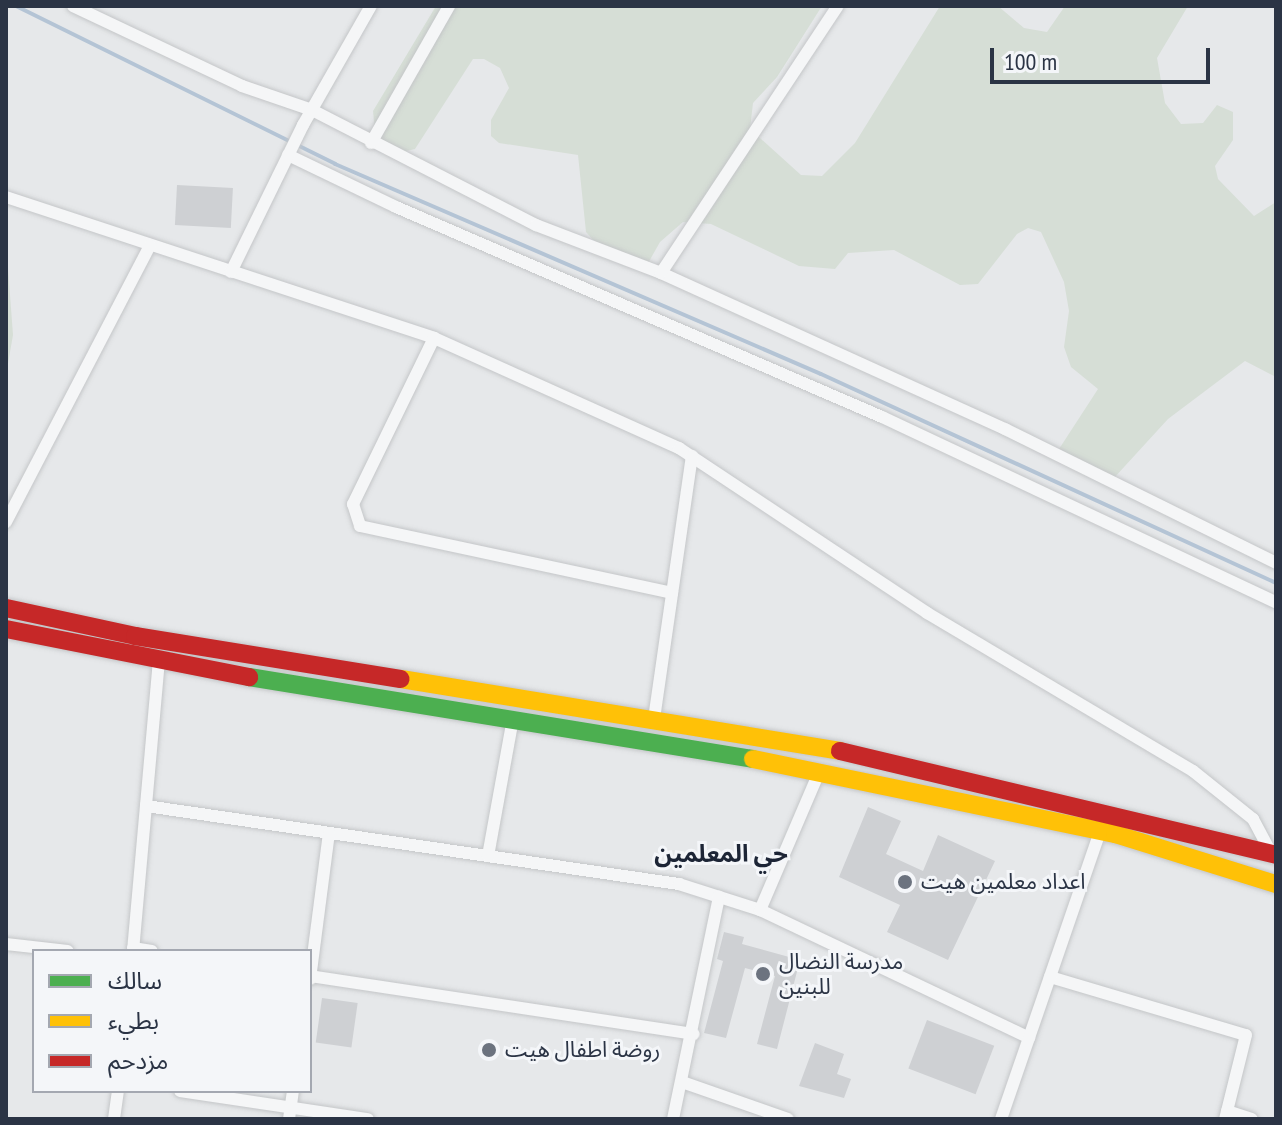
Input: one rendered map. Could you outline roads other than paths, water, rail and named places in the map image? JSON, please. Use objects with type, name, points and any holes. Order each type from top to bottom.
[{"type":"main road","points":[[6,608],[135,636],[852,753],[1273,854]]},
{"type":"main road","points":[[6,629],[159,662],[820,770],[1100,831],[1276,884]]},
{"type":"street","points":[[73,6],[242,86],[312,110],[371,143],[536,225],[661,273],[1005,429],[1276,563]]},
{"type":"street","points":[[231,272],[303,125],[371,6]]},
{"type":"street","points":[[371,143],[449,6]]},
{"type":"street","points":[[661,273],[838,6]]},
{"type":"street","points":[[290,152],[396,207],[882,417],[1276,602]]},
{"type":"street","points":[[6,197],[434,338],[692,456],[927,613],[1193,771],[1253,819],[1273,854]]},
{"type":"street","points":[[6,522],[150,245]]},
{"type":"street","points":[[434,338],[353,504],[360,526],[672,593]]},
{"type":"street","points":[[654,719],[692,456]]},
{"type":"street","points":[[133,949],[159,662]]},
{"type":"street","points":[[488,856],[513,718]]},
{"type":"street","points":[[760,910],[820,770]]},
{"type":"street","points":[[146,806],[679,884],[760,910],[1029,1038]]},
{"type":"street","points":[[1001,1119],[1100,831]]},
{"type":"street","points":[[312,962],[329,833]]},
{"type":"street","points":[[673,1119],[694,1034],[719,897]]},
{"type":"street","points":[[6,944],[50,949]]},
{"type":"street","points":[[312,977],[694,1034]]},
{"type":"street","points":[[1050,977],[1246,1035],[1226,1115],[1252,1119]]},
{"type":"street","points":[[682,1082],[788,1119]]},
{"type":"street","points":[[114,1119],[118,1093]]},
{"type":"street","points":[[190,1093],[290,1113],[368,1119]]},
{"type":"street","points":[[290,1113],[293,1093]]},
{"type":"waterway","points":[[16,6],[335,164],[821,374],[1276,583]]},
{"type":"place","name":"اعداد معلمين هيت","points":[[905,882]]},
{"type":"place","name":"مدرسة النضال للبنين","points":[[763,974]]},
{"type":"place","name":"روضة اطفال هيت","points":[[489,1050]]},
{"type":"district","name":"حي المعلمين","points":[[721,854]]}]
